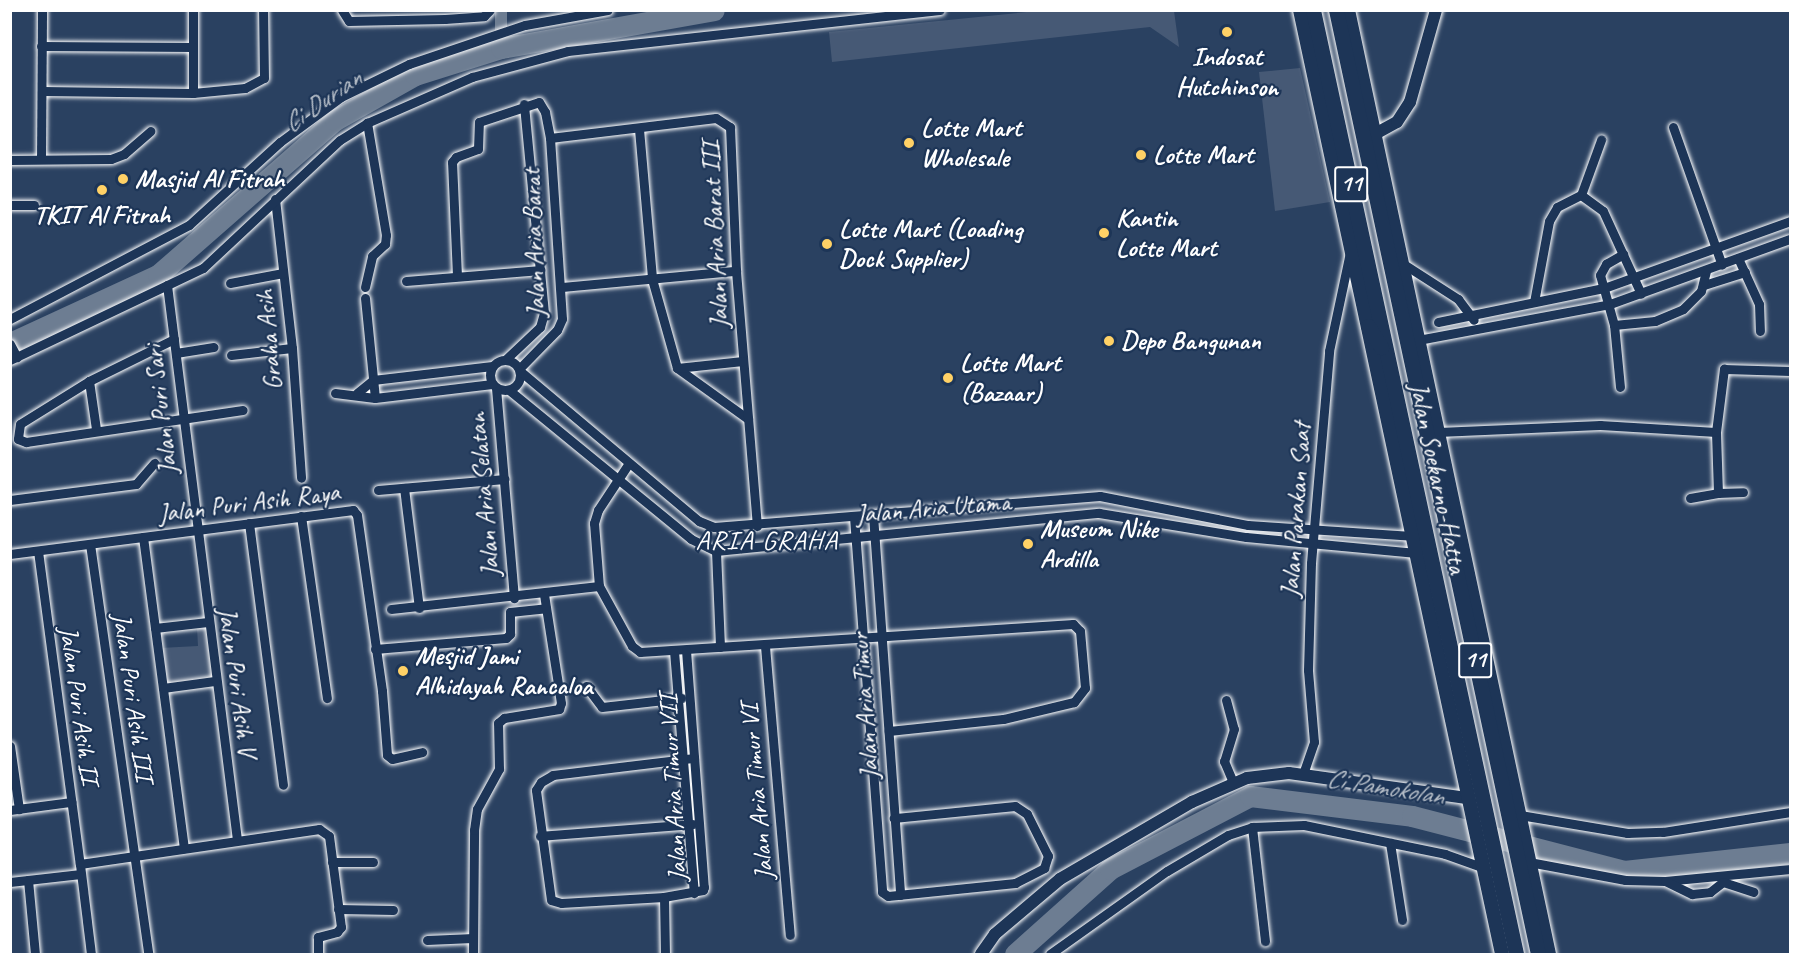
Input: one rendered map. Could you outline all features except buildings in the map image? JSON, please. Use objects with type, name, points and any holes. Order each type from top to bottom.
[{"type":"highway","name":"Jalan Soekarno-Hatta","points":[[1313,10],[1418,505],[1421,548],[1487,818],[1516,954]]},
{"type":"highway","name":"Jalan Soekarno-Hatta","points":[[1336,10],[1440,499],[1517,821],[1524,855],[1521,878],[1538,954]]},
{"type":"highway","points":[[1368,326],[1388,357]]},
{"type":"highway","points":[[1404,491],[1418,505],[1432,511],[1440,499]]},
{"type":"highway","points":[[1421,548],[1436,530],[1449,537],[1464,554]]},
{"type":"highway","points":[[1521,878],[1539,909]]},
{"type":"main road","points":[[1300,10],[1351,249]]},
{"type":"main road","name":"Jalan Soekarno-Hatta","points":[[1348,10],[1464,554],[1517,821]]},
{"type":"main road","name":"Jalan Soekarno-Hatta","points":[[1351,249],[1412,536],[1421,548],[1469,803],[1502,954]]},
{"type":"main road","name":"Jalan Soekarno-Hatta","points":[[1524,855],[1549,954]]},
{"type":"street","points":[[41,159],[42,10]]},
{"type":"street","points":[[193,10],[193,93]]},
{"type":"street","points":[[43,91],[193,93],[244,88],[264,78],[263,10]]},
{"type":"street","points":[[343,14],[445,19],[480,16],[490,10]]},
{"type":"street","points":[[10,319],[189,225],[280,142],[341,97],[409,64],[493,36],[525,26],[608,10]]},
{"type":"street","points":[[13,352],[167,285],[210,262],[340,140],[367,123],[472,77],[568,51],[939,10]]},
{"type":"street","points":[[1375,134],[1397,122],[1410,102],[1436,10]]},
{"type":"street","points":[[41,46],[193,47]]},
{"type":"street","name":"Jalan Aria Barat","points":[[505,360],[540,327],[544,313],[524,104],[538,102],[545,112],[550,138],[562,287],[561,325],[520,370]]},
{"type":"street","points":[[457,276],[453,159],[478,149],[479,122],[524,104]]},
{"type":"street","name":"Jalan Aria Barat III","points":[[550,138],[716,118],[727,122],[732,136],[736,271],[757,526]]},
{"type":"street","points":[[364,286],[372,256],[385,244],[386,235],[367,123]]},
{"type":"street","points":[[1672,127],[1722,265]]},
{"type":"street","points":[[639,129],[652,279],[677,368],[748,419]]},
{"type":"street","points":[[10,160],[111,159],[124,154],[150,131]]},
{"type":"street","points":[[1533,302],[1548,221],[1557,207],[1581,195],[1601,140]]},
{"type":"street","points":[[534,191],[554,188]]},
{"type":"street","points":[[1581,195],[1603,211],[1641,294]]},
{"type":"street","name":"Graha Asih","points":[[275,199],[292,348],[301,478]]},
{"type":"street","points":[[10,205],[34,206]]},
{"type":"street","points":[[1438,322],[1604,288],[1791,221]]},
{"type":"street","points":[[1419,340],[1610,304],[1791,239]]},
{"type":"street","name":"Jalan Parakan Saat","points":[[1303,774],[1314,742],[1308,670],[1312,544],[1329,351],[1351,249]]},
{"type":"street","points":[[1620,387],[1614,325],[1604,288],[1602,270],[1611,259],[1623,254]]},
{"type":"street","points":[[1738,258],[1759,304],[1760,331]]},
{"type":"street","points":[[1402,262],[1458,299],[1473,316],[1477,328]]},
{"type":"street","points":[[406,280],[541,270]]},
{"type":"street","points":[[562,287],[736,271]]},
{"type":"street","points":[[1614,325],[1671,315],[1696,298],[1704,285],[1706,271]]},
{"type":"street","points":[[1704,285],[1745,272]]},
{"type":"street","points":[[230,283],[283,273]]},
{"type":"street","name":"Jalan Puri Sari","points":[[167,285],[196,530]]},
{"type":"street","points":[[365,298],[375,398]]},
{"type":"street","points":[[174,339],[89,381],[18,427],[18,439],[26,442],[96,429],[243,410]]},
{"type":"street","points":[[176,353],[214,347]]},
{"type":"street","points":[[231,355],[292,348]]},
{"type":"street","points":[[357,393],[373,380],[492,366],[505,360],[520,370],[518,383],[509,390]]},
{"type":"street","points":[[677,368],[742,361]]},
{"type":"street","points":[[492,366],[494,386]]},
{"type":"street","points":[[1718,493],[1716,432],[1724,369],[1791,371]]},
{"type":"street","name":"Jalan Aria Utama","points":[[520,370],[704,525],[757,526],[1100,496],[1248,525],[1313,532],[1412,536]]},
{"type":"street","points":[[89,381],[96,429]]},
{"type":"street","points":[[335,393],[357,393],[375,398],[494,386],[509,390],[691,540],[716,551],[720,647]]},
{"type":"street","name":"Jalan Aria Selatan","points":[[494,386],[505,479],[514,598]]},
{"type":"street","points":[[1438,432],[1600,425],[1716,432]]},
{"type":"street","points":[[10,500],[136,484],[154,463]]},
{"type":"street","points":[[629,464],[596,514],[599,586],[636,650],[674,651],[765,646],[882,635],[1073,624],[1082,635],[1085,688],[1074,702],[1003,719],[888,731]]},
{"type":"street","points":[[378,490],[505,479]]},
{"type":"street","points":[[404,488],[419,608]]},
{"type":"street","points":[[1690,498],[1718,493],[1743,492]]},
{"type":"street","points":[[1099,513],[1100,496]]},
{"type":"street","name":"Jalan Puri Asih Raya","points":[[10,554],[351,510],[356,513],[375,649]]},
{"type":"street","name":"Jalan Aria Utama","points":[[716,551],[1099,513],[1246,537],[1312,544],[1421,548]]},
{"type":"street","name":"Jalan Aria Timur","points":[[854,517],[882,892],[886,896],[900,895],[873,515]]},
{"type":"street","points":[[301,516],[327,698]]},
{"type":"street","points":[[249,523],[282,785]]},
{"type":"street","points":[[1246,537],[1248,525]]},
{"type":"street","name":"Jalan Puri Asih V","points":[[196,530],[237,840]]},
{"type":"street","points":[[143,537],[184,848]]},
{"type":"street","name":"Jalan Puri Asih III","points":[[90,544],[148,954]]},
{"type":"street","name":"Jalan Puri Asih II","points":[[38,551],[91,954]]},
{"type":"street","points":[[391,609],[544,595],[599,586]]},
{"type":"street","points":[[473,954],[474,830],[477,809],[498,769],[498,723],[504,718],[555,710],[561,703],[544,595]]},
{"type":"street","points":[[423,752],[392,759],[387,755],[375,649],[506,638],[510,634],[510,612],[546,608]]},
{"type":"street","points":[[155,628],[208,622]]},
{"type":"street","name":"Jalan Aria Timur VI","points":[[765,646],[790,934]]},
{"type":"street","name":"Jalan Aria Timur VII","points":[[674,651],[694,893],[704,887],[686,650]]},
{"type":"street","points":[[163,688],[216,681]]},
{"type":"street","points":[[586,686],[602,707],[689,697]]},
{"type":"street","points":[[1226,700],[1234,729],[1224,761],[1233,782]]},
{"type":"street","points":[[10,746],[15,809],[71,802]]},
{"type":"street","points":[[694,758],[545,778],[536,790],[540,836],[553,902],[664,897],[694,893]]},
{"type":"street","points":[[873,772],[891,771]]},
{"type":"street","points":[[981,954],[995,934],[1060,879],[1143,828],[1233,782],[1268,774],[1303,774],[1469,803]]},
{"type":"street","points":[[894,818],[1015,806],[1027,814],[1048,856],[1044,868],[1015,883],[900,895]]},
{"type":"street","points":[[1517,821],[1639,832],[1791,812]]},
{"type":"street","points":[[540,836],[699,823]]},
{"type":"street","points":[[1050,954],[1167,871],[1228,835],[1252,827],[1304,825],[1445,854],[1484,868]]},
{"type":"street","points":[[1252,827],[1265,941]]},
{"type":"street","points":[[10,882],[80,869],[134,855],[323,830],[329,836],[340,929],[318,937],[318,954]]},
{"type":"street","points":[[1390,843],[1402,920]]},
{"type":"street","points":[[1524,855],[1625,880],[1665,881],[1791,869]]},
{"type":"street","points":[[333,862],[373,862]]},
{"type":"street","points":[[28,880],[35,954]]},
{"type":"street","points":[[1665,881],[1692,894],[1710,892],[1723,882],[1753,892]]},
{"type":"street","points":[[664,897],[665,954]]},
{"type":"street","points":[[338,909],[393,910]]},
{"type":"street","points":[[427,940],[473,938]]},
{"type":"shaded area","points":[[1037,11],[1174,11],[1179,47],[1150,27],[832,62],[829,32]]},
{"type":"shaded area","points":[[1300,68],[1330,202],[1275,211],[1259,72]]},
{"type":"shaded area","points":[[206,626],[213,679],[164,685],[160,648],[198,646],[197,628]]},
{"type":"waterway","points":[[501,10],[501,48]]},
{"type":"waterway","name":"Ci Durian","points":[[10,343],[158,275],[335,120],[415,75],[501,48],[714,10]]},
{"type":"waterway","name":"Ci Pamokolan","points":[[1015,954],[1110,869],[1250,796],[1412,816],[1624,871],[1790,853]]},
{"type":"place","name":"Indosat Hutchinson","points":[[1227,32]]},
{"type":"place","name":"Lotte Mart Wholesale","points":[[909,143]]},
{"type":"place","name":"Lotte Mart","points":[[1141,155]]},
{"type":"place","name":"Masjid Al Fitrah","points":[[123,179]]},
{"type":"place","name":"TKIT Al Fitrah","points":[[102,190]]},
{"type":"place","name":"Kantin Lotte Mart","points":[[1104,233]]},
{"type":"place","name":"Lotte Mart (Loading Dock Supplier)","points":[[827,244]]},
{"type":"place","name":"Depo Bangunan","points":[[1109,341]]},
{"type":"place","name":"Lotte Mart (Bazaar)","points":[[948,378]]},
{"type":"place","name":"Museum Nike Ardilla","points":[[1028,544]]},
{"type":"place","name":"Mesjid Jami Alhidayah Rancaloa","points":[[403,671]]},
{"type":"district","name":"ARIA GRAHA","points":[[767,541]]}]
